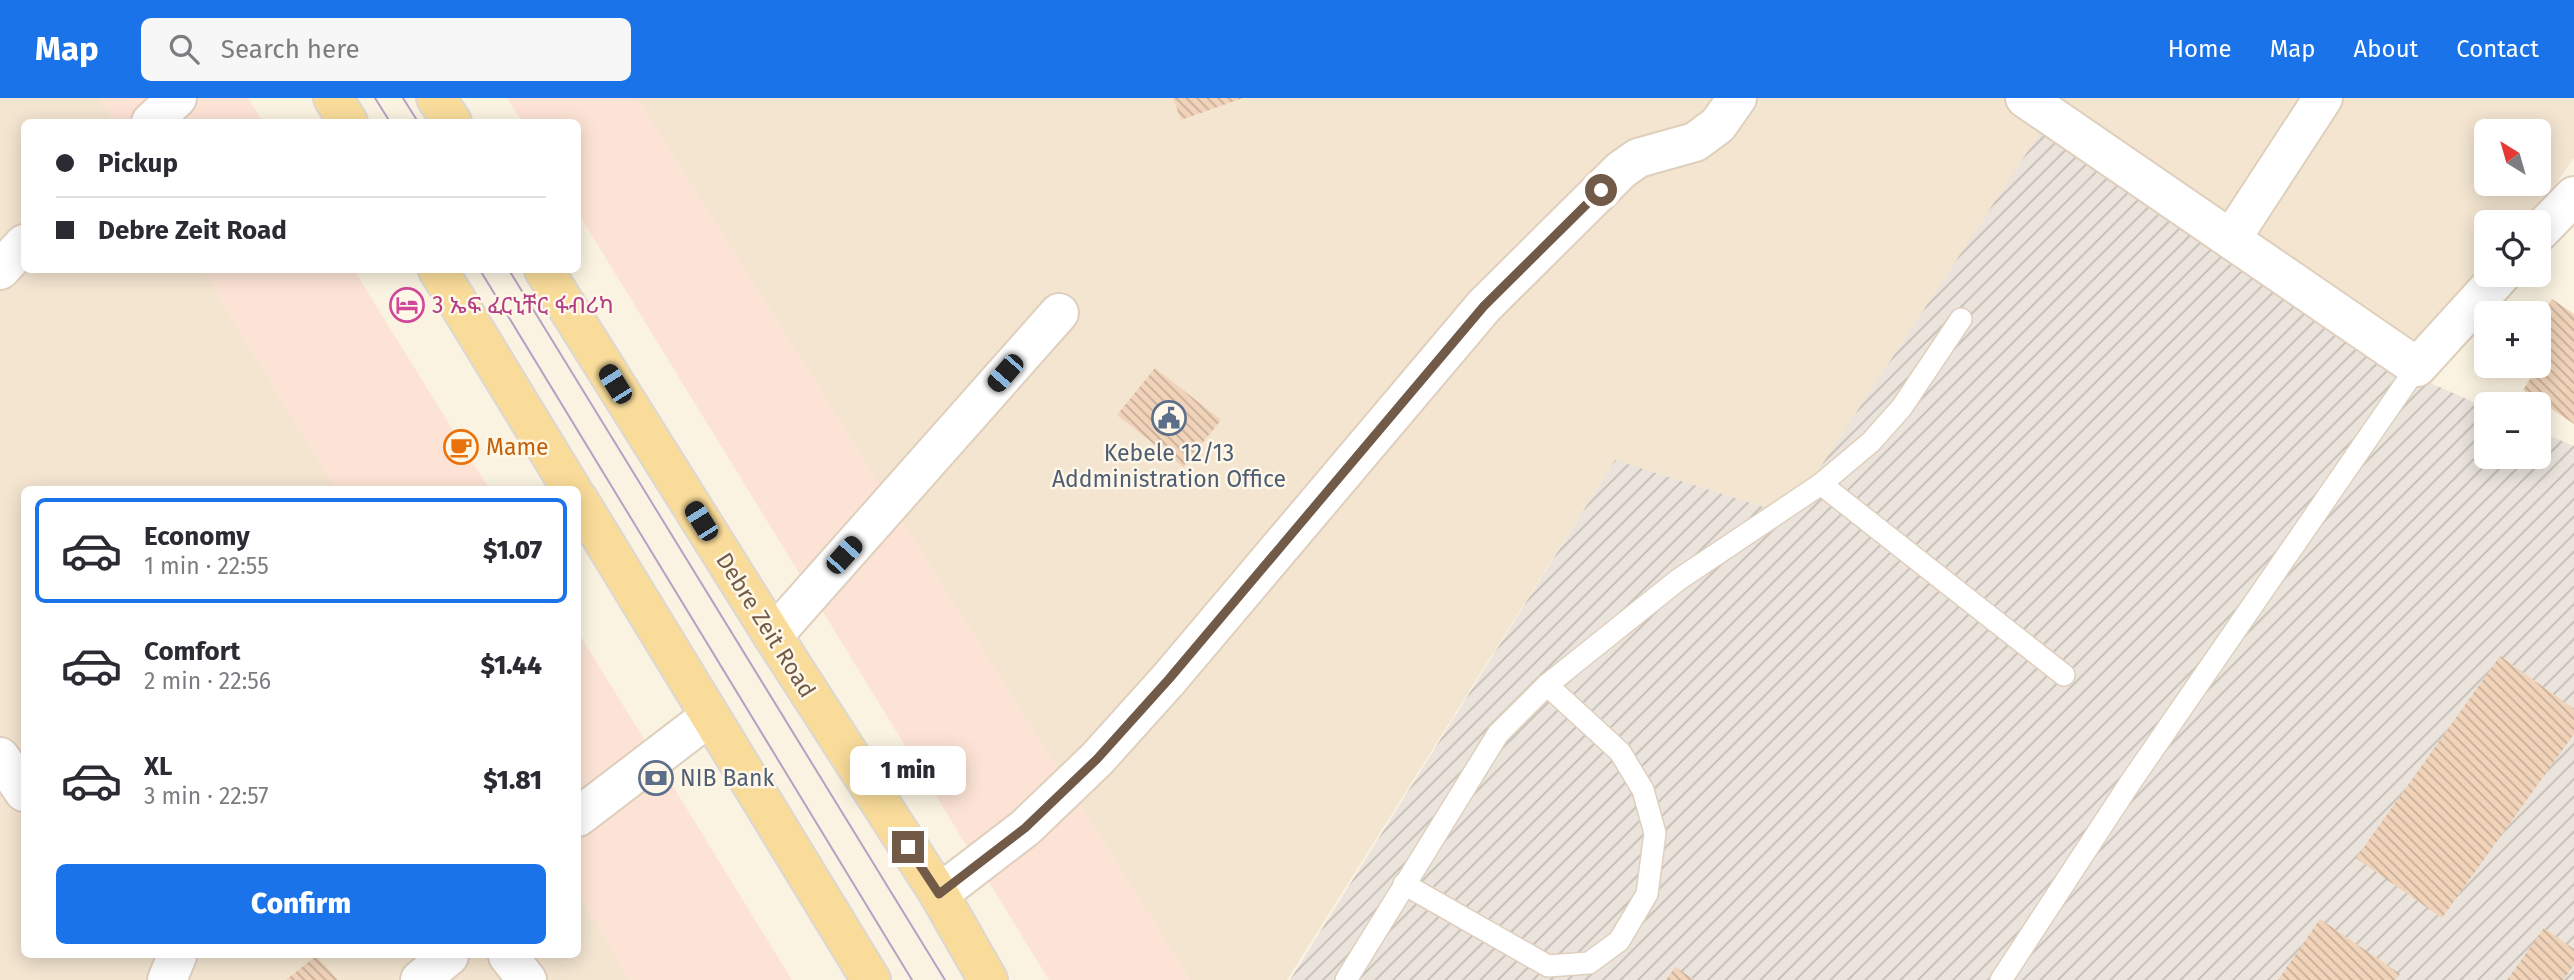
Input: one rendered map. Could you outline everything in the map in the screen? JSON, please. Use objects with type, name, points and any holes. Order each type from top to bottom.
[{"type":"main road","points":[[333,98],[346,119]]},
{"type":"main road","points":[[436,98],[450,119]]},
{"type":"main road","points":[[440,273],[570,486]]},
{"type":"main road","name":"Debre Zeit Road","points":[[546,273],[773,636],[939,894],[988,980]]},
{"type":"main road","points":[[581,504],[871,980]]},
{"type":"street","points":[[154,119],[177,98]]},
{"type":"street","points":[[939,894],[1025,828],[1097,759],[1178,668],[1484,306],[1621,170],[1638,158],[1695,142],[1718,125],[1737,98]]},
{"type":"street","points":[[2231,239],[2323,98]]},
{"type":"street","points":[[2038,102],[2417,367],[2490,287]]},
{"type":"street","points":[[2551,220],[2574,196]]},
{"type":"street","points":[[0,270],[21,247]]},
{"type":"street","points":[[773,636],[1059,313]]},
{"type":"street","points":[[581,815],[710,716]]},
{"type":"street","points":[[0,757],[21,788]]},
{"type":"street","points":[[420,980],[447,958]]},
{"type":"street","points":[[510,958],[527,980]]},
{"type":"lane","points":[[1346,980],[1498,734],[1546,685],[1678,580],[1821,484],[1871,442],[1902,407],[1961,319]]},
{"type":"lane","points":[[2001,980],[2130,783],[2417,367]]},
{"type":"lane","points":[[1821,484],[2064,675]]},
{"type":"lane","points":[[1404,884],[1548,966],[1589,963],[1619,941],[1647,894],[1655,833],[1643,790],[1620,752],[1546,685]]},
{"type":"shaded area","points":[[0,98],[100,98],[113,119],[21,119],[21,273],[205,273],[334,486],[21,486],[21,958],[581,958],[581,898],[630,980],[0,980]]},
{"type":"shaded area","points":[[100,98],[248,98],[261,119],[113,119]]},
{"type":"shaded area","points":[[507,98],[637,98],[1190,980],[1049,980],[581,218],[581,119],[520,119]]},
{"type":"shaded area","points":[[637,98],[2574,98],[2574,158],[2552,189],[2552,119],[2474,119],[2474,196],[2547,196],[2537,210],[2474,210],[2474,287],[2479,287],[2419,378],[1789,515],[1615,460],[1287,980],[1190,980]]},
{"type":"shaded area","points":[[2049,119],[2419,378],[2474,402],[2474,469],[2551,469],[2551,436],[2574,446],[2574,980],[1290,980],[1615,460],[1789,515]]},
{"type":"shaded area","points":[[205,273],[356,273],[488,486],[334,486]]},
{"type":"shaded area","points":[[581,637],[792,980],[630,980],[581,898]]},
{"type":"building","points":[[1173,98],[1243,98],[1181,120]]},
{"type":"building","points":[[2552,299],[2574,314],[2574,424],[2551,409],[2551,392],[2523,390],[2531,378],[2551,378]]},
{"type":"building","name":"Kebele 12/13 Addministration Office","points":[[1155,368],[1221,420],[1183,467],[1117,415]]},
{"type":"building","points":[[2500,656],[2574,709],[2574,734],[2442,918],[2356,858]]},
{"type":"building","points":[[2320,919],[2400,974],[2396,980],[2278,980]]},
{"type":"building","points":[[2544,928],[2574,949],[2574,965],[2563,980],[2507,980]]},
{"type":"building","points":[[314,958],[318,958],[338,980],[286,980]]},
{"type":"building","points":[[1675,967],[1695,980],[1666,980]]},
{"type":"tram line","points":[[375,98],[388,119]]},
{"type":"tram line","points":[[403,98],[416,119]]},
{"type":"tram line","points":[[482,273],[912,980]]},
{"type":"tram line","points":[[511,273],[945,980]]},
{"type":"place","name":"3 ኤፍ ፈርኒቸር ፋብሪካ","points":[[407,305]]},
{"type":"place","name":"Kebele 12/13 Addministration Office","points":[[1169,418]]},
{"type":"place","name":"Mame","points":[[461,447]]},
{"type":"place","name":"NIB Bank","points":[[656,778]]},
{"type":"route","points":[[908,847],[939,894],[1025,828],[1097,759],[1169,679],[1484,306],[1601,190]]}]
